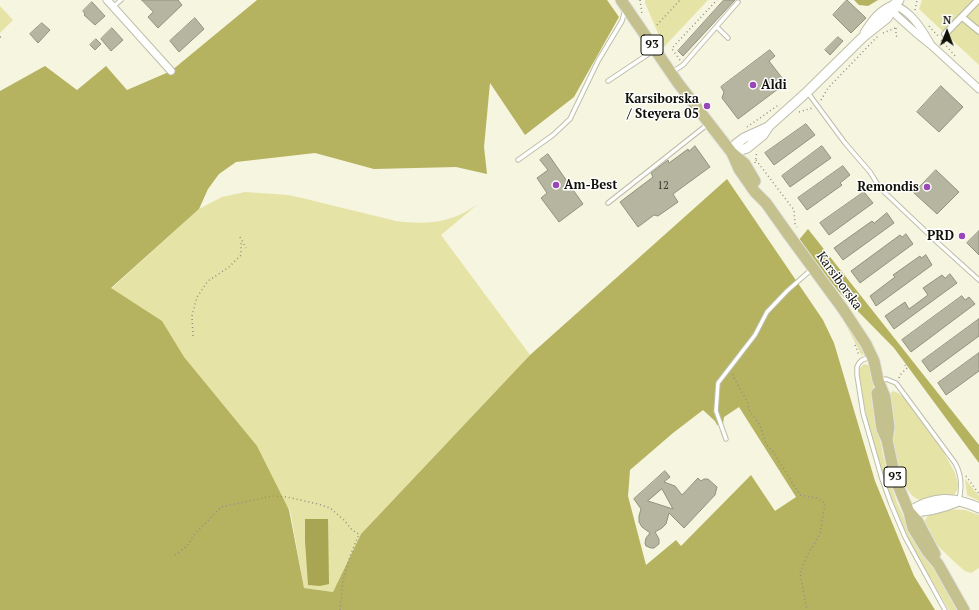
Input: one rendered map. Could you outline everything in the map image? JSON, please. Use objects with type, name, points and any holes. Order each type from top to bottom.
[{"type":"main road","name":"Karsiborska","points":[[625,2],[671,73],[732,153],[738,169],[755,192],[766,203],[858,331],[872,357],[878,380],[877,397],[882,429],[887,440],[895,478],[909,512]]},
{"type":"main road","name":"93","points":[[909,512],[918,522],[934,550],[938,564],[964,610]]},
{"type":"street","points":[[107,0],[171,71]]},
{"type":"street","points":[[945,34],[978,0]]},
{"type":"street","points":[[732,153],[736,144],[744,138],[769,126],[807,92],[863,37],[874,18],[884,9],[896,3]]},
{"type":"street","points":[[896,3],[895,14],[979,89]]},
{"type":"street","points":[[962,17],[979,31]]},
{"type":"street","points":[[909,512],[920,504],[944,499],[953,499],[979,508]]},
{"type":"lane","points":[[114,7],[121,0]]},
{"type":"lane","points":[[518,160],[553,135],[570,119],[598,61],[622,21],[625,2]]},
{"type":"lane","points":[[671,73],[683,65],[738,2]]},
{"type":"lane","points":[[717,27],[728,38]]},
{"type":"lane","points":[[608,81],[655,50]]},
{"type":"lane","points":[[807,92],[870,172],[880,188],[979,280]]},
{"type":"lane","points":[[608,203],[709,123]]},
{"type":"lane","points":[[726,439],[716,411],[718,383],[755,335],[767,312],[787,290],[813,268]]},
{"type":"lane","points":[[872,357],[862,360],[857,367],[863,414],[891,504],[905,537],[945,610]]},
{"type":"lane","points":[[878,380],[886,379],[896,383],[948,452],[959,469],[961,476],[962,484],[959,501]]},
{"type":"path","points":[[657,25],[680,0]]},
{"type":"path","points":[[683,65],[672,49],[673,47],[717,0]]},
{"type":"path","points":[[913,12],[916,7],[917,0]]},
{"type":"path","points":[[820,101],[828,88],[878,36],[900,26]]},
{"type":"path","points":[[896,28],[896,36],[898,37]]},
{"type":"path","points":[[0,37],[4,38]]},
{"type":"path","points":[[744,129],[782,102]]},
{"type":"path","points":[[796,113],[814,107]]},
{"type":"path","points":[[754,164],[758,148]]},
{"type":"path","points":[[756,160],[794,210],[795,224],[797,227]]},
{"type":"path","points":[[193,336],[192,316],[197,297],[208,281],[229,267],[241,255],[240,237]]},
{"type":"path","points":[[241,241],[246,248]]},
{"type":"path","points":[[731,366],[734,378],[748,403],[749,410],[760,425],[766,444],[772,450],[800,494],[816,498],[825,503],[820,534],[807,556],[800,573],[807,610]]},
{"type":"path","points":[[175,555],[187,546],[194,535],[221,508],[272,496],[287,497],[330,508],[344,520],[352,530],[359,534],[350,556],[343,581],[340,610]]},
{"type":"shaded area","points":[[257,0],[607,0],[619,17],[574,97],[525,135],[490,83],[484,147],[487,174],[456,167],[374,169],[315,153],[236,162],[219,174],[208,189],[199,209],[111,288],[162,321],[184,357],[257,446],[289,510],[304,588],[333,592],[361,534],[530,355],[727,179],[823,320],[834,343],[875,481],[914,576],[935,610],[0,610],[0,91],[45,66],[77,90],[106,66],[127,90],[171,71]],"holes":[[[739,407],[796,497],[775,511],[751,475],[681,546],[676,540],[646,565],[628,496],[630,470],[673,433],[703,410],[715,421],[717,425],[723,424],[724,417]]]},
{"type":"shaded area","points":[[645,0],[708,0],[664,47]]},
{"type":"shaded area","points":[[854,0],[878,0],[868,6],[859,5]]},
{"type":"shaded area","points":[[922,0],[979,0],[979,65],[919,9]]},
{"type":"shaded area","points":[[0,6],[13,20],[0,33]]},
{"type":"shaded area","points":[[245,192],[288,195],[396,221],[419,223],[449,219],[478,204],[441,235],[530,355],[361,534],[333,592],[304,588],[290,510],[111,289],[199,209],[222,197]]},
{"type":"shaded area","points":[[808,229],[979,445],[979,463],[894,348],[840,293],[798,241]]},
{"type":"shaded area","points":[[840,314],[864,351],[862,356]]},
{"type":"shaded area","points":[[864,364],[871,367],[875,409],[883,456],[897,503],[910,530],[951,597],[950,598],[957,610],[949,610],[923,565],[899,519],[885,483],[873,446],[861,388],[859,369]]},
{"type":"shaded area","points":[[893,391],[905,399],[943,451],[955,473],[958,484],[954,495],[920,500],[912,495],[905,485],[892,439],[887,399],[889,394]]},
{"type":"shaded area","points":[[965,479],[979,496],[979,501],[967,495]]},
{"type":"shaded area","points":[[946,509],[965,510],[979,515],[979,568],[971,573],[965,571],[948,556],[929,536],[924,524],[928,516]]},
{"type":"shaded area","points":[[305,519],[328,519],[329,584],[320,586],[308,585]]},
{"type":"building","points":[[142,0],[178,0],[182,5],[158,28],[148,17],[153,12]]},
{"type":"building","points":[[724,0],[735,0],[683,56],[678,51]]},
{"type":"building","points":[[847,0],[866,18],[851,33],[833,15]]},
{"type":"building","points":[[92,2],[105,16],[95,25],[84,15],[85,14],[83,11]]},
{"type":"building","points":[[195,18],[204,29],[179,52],[170,41]]},
{"type":"building","points":[[42,23],[50,30],[38,43],[30,34]]},
{"type":"building","points":[[112,28],[123,40],[111,51],[101,39]]},
{"type":"building","points":[[838,37],[843,41],[830,55],[825,50]]},
{"type":"building","points":[[96,39],[101,44],[95,50],[90,45]]},
{"type":"building","name":"Aldi","points":[[770,50],[775,56],[769,61],[786,83],[738,119],[722,98],[724,92],[721,87]]},
{"type":"building","points":[[941,86],[963,107],[939,132],[917,112]]},
{"type":"building","points":[[806,124],[815,135],[774,165],[765,153]]},
{"type":"building","points":[[695,146],[710,167],[673,194],[678,202],[658,216],[654,215],[638,227],[620,202],[653,177],[651,173],[668,160],[669,163],[688,149],[689,151]]},
{"type":"building","points":[[822,146],[831,158],[790,187],[782,176]]},
{"type":"building","points":[[548,154],[583,204],[559,222],[541,198],[547,193],[537,178],[548,170],[540,160]]},
{"type":"building","points":[[843,166],[850,175],[840,183],[842,185],[807,210],[798,198]]},
{"type":"building","points":[[936,170],[959,192],[937,214],[914,193]]},
{"type":"building","points":[[864,192],[873,203],[829,235],[820,223]]},
{"type":"building","points":[[887,213],[894,223],[843,260],[834,248],[872,221],[874,223]]},
{"type":"building","points":[[979,231],[979,255],[967,243]]},
{"type":"building","points":[[906,234],[913,244],[860,283],[851,271],[900,235],[902,237]]},
{"type":"building","points":[[926,255],[932,265],[876,306],[870,296],[895,277],[893,275],[920,256],[921,258]]},
{"type":"building","points":[[950,274],[957,283],[894,329],[885,316],[905,302],[909,309],[928,295],[923,288],[942,275],[945,278]]},
{"type":"building","points":[[962,296],[965,300],[969,297],[975,304],[911,352],[902,340]]},
{"type":"building","points":[[979,319],[979,336],[930,372],[922,361]]},
{"type":"building","points":[[979,353],[979,371],[946,395],[938,383]]},
{"type":"building","points":[[665,471],[670,477],[664,482],[675,486],[682,495],[698,478],[701,481],[708,479],[717,487],[715,495],[684,528],[669,513],[666,524],[655,532],[659,539],[659,544],[654,548],[646,546],[646,538],[650,533],[642,527],[639,522],[641,509],[634,499]],"holes":[[[662,489],[673,509],[648,501]]]},
{"type":"place","name":"Aldi","points":[[753,85]]},
{"type":"place","name":"Karsiborska / Steyera 05","points":[[707,106]]},
{"type":"place","name":"Am-Best","points":[[556,185]]},
{"type":"place","name":"Remondis","points":[[927,187]]},
{"type":"place","name":"PRD","points":[[962,236]]}]
